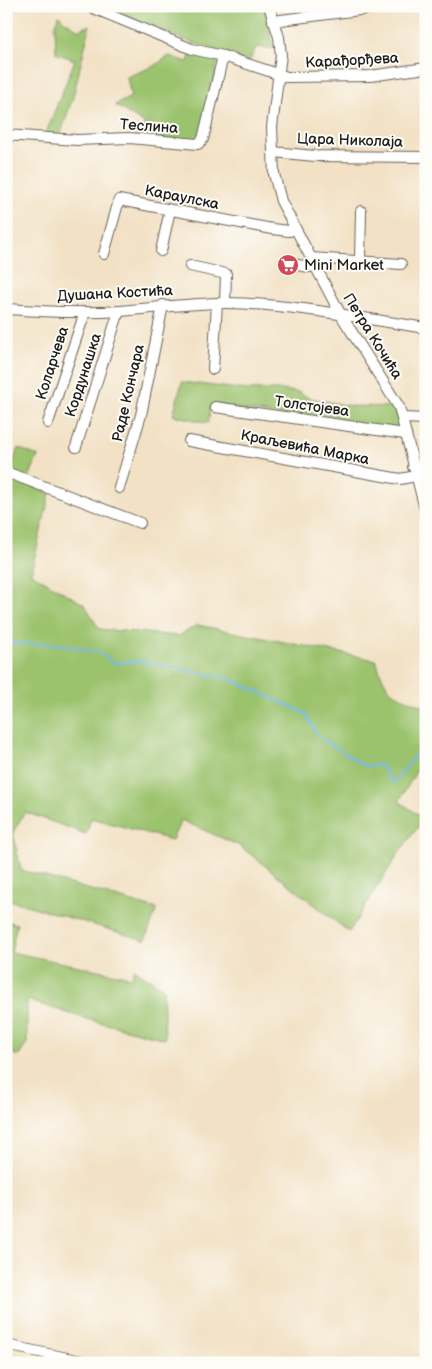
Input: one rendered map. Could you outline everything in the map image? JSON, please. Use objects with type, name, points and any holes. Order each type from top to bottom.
[{"type":"street","name":"Карађорђева","points":[[88,6],[192,49],[223,56],[280,76],[306,78],[370,76],[426,68]]},
{"type":"street","name":"Петра Кочића","points":[[268,6],[281,48],[280,76],[274,104],[273,152],[278,192],[340,315],[392,395],[403,418],[414,472],[426,512]]},
{"type":"street","points":[[273,21],[367,9]]},
{"type":"street","name":"Теслина","points":[[6,135],[59,139],[138,138],[198,144],[203,139],[223,56]]},
{"type":"street","name":"Цара Николаја","points":[[273,152],[315,156],[426,157]]},
{"type":"street","name":"Караулска","points":[[104,254],[119,200],[272,230],[289,231],[295,229]]},
{"type":"street","points":[[161,250],[170,210]]},
{"type":"street","points":[[360,260],[361,211]]},
{"type":"street","points":[[287,263],[309,267],[313,262],[360,260],[401,264]]},
{"type":"street","points":[[190,266],[226,274],[214,369]]},
{"type":"street","name":"Душана Костића","points":[[6,309],[85,312],[119,311],[163,305],[221,303],[297,307],[426,328]]},
{"type":"street","name":"Раде Кончара","points":[[119,488],[141,415],[163,305]]},
{"type":"street","name":"Кордунашка","points":[[76,447],[119,311]]},
{"type":"street","name":"Коларчева","points":[[48,423],[85,312]]},
{"type":"street","name":"Толстојева","points":[[214,407],[405,434]]},
{"type":"street","points":[[403,418],[426,419]]},
{"type":"street","name":"Краљевића Марка","points":[[189,441],[400,479],[426,468]]},
{"type":"street","points":[[6,472],[140,523]]},
{"type":"street","points":[[6,1345],[91,1363]]},
{"type":"green space","points":[[100,6],[264,6],[274,49],[256,47],[249,62],[188,41]]},
{"type":"green space","points":[[59,15],[63,20],[79,30],[90,25],[73,97],[59,139],[44,138],[75,60],[56,53],[55,26]]},
{"type":"green space","points":[[191,52],[218,59],[203,139],[165,140],[141,130],[145,124],[115,105],[131,97],[127,77],[154,66],[169,56],[188,62]]},
{"type":"green space","points":[[182,382],[247,390],[298,392],[309,398],[351,406],[399,407],[405,434],[211,405],[208,423],[173,415]]},
{"type":"green space","points":[[18,448],[38,456],[27,482],[50,493],[31,573],[85,605],[99,629],[179,636],[197,625],[376,660],[384,680],[393,692],[426,707],[426,755],[399,801],[424,819],[398,854],[349,932],[240,846],[181,820],[172,840],[91,818],[86,834],[25,812],[13,832],[21,870],[157,909],[145,940],[6,899],[6,466],[12,467]]},
{"type":"green space","points":[[6,921],[17,924],[11,952],[131,977],[134,969],[163,988],[165,1039],[83,1018],[27,1000],[27,1043],[19,1056],[6,1052]]},
{"type":"waterway","points":[[6,643],[56,644],[98,652],[114,663],[142,661],[230,679],[305,713],[319,737],[365,766],[381,765],[391,782],[397,779],[423,746],[426,747]]},
{"type":"place","name":"Mini Market","points":[[288,265]]}]
